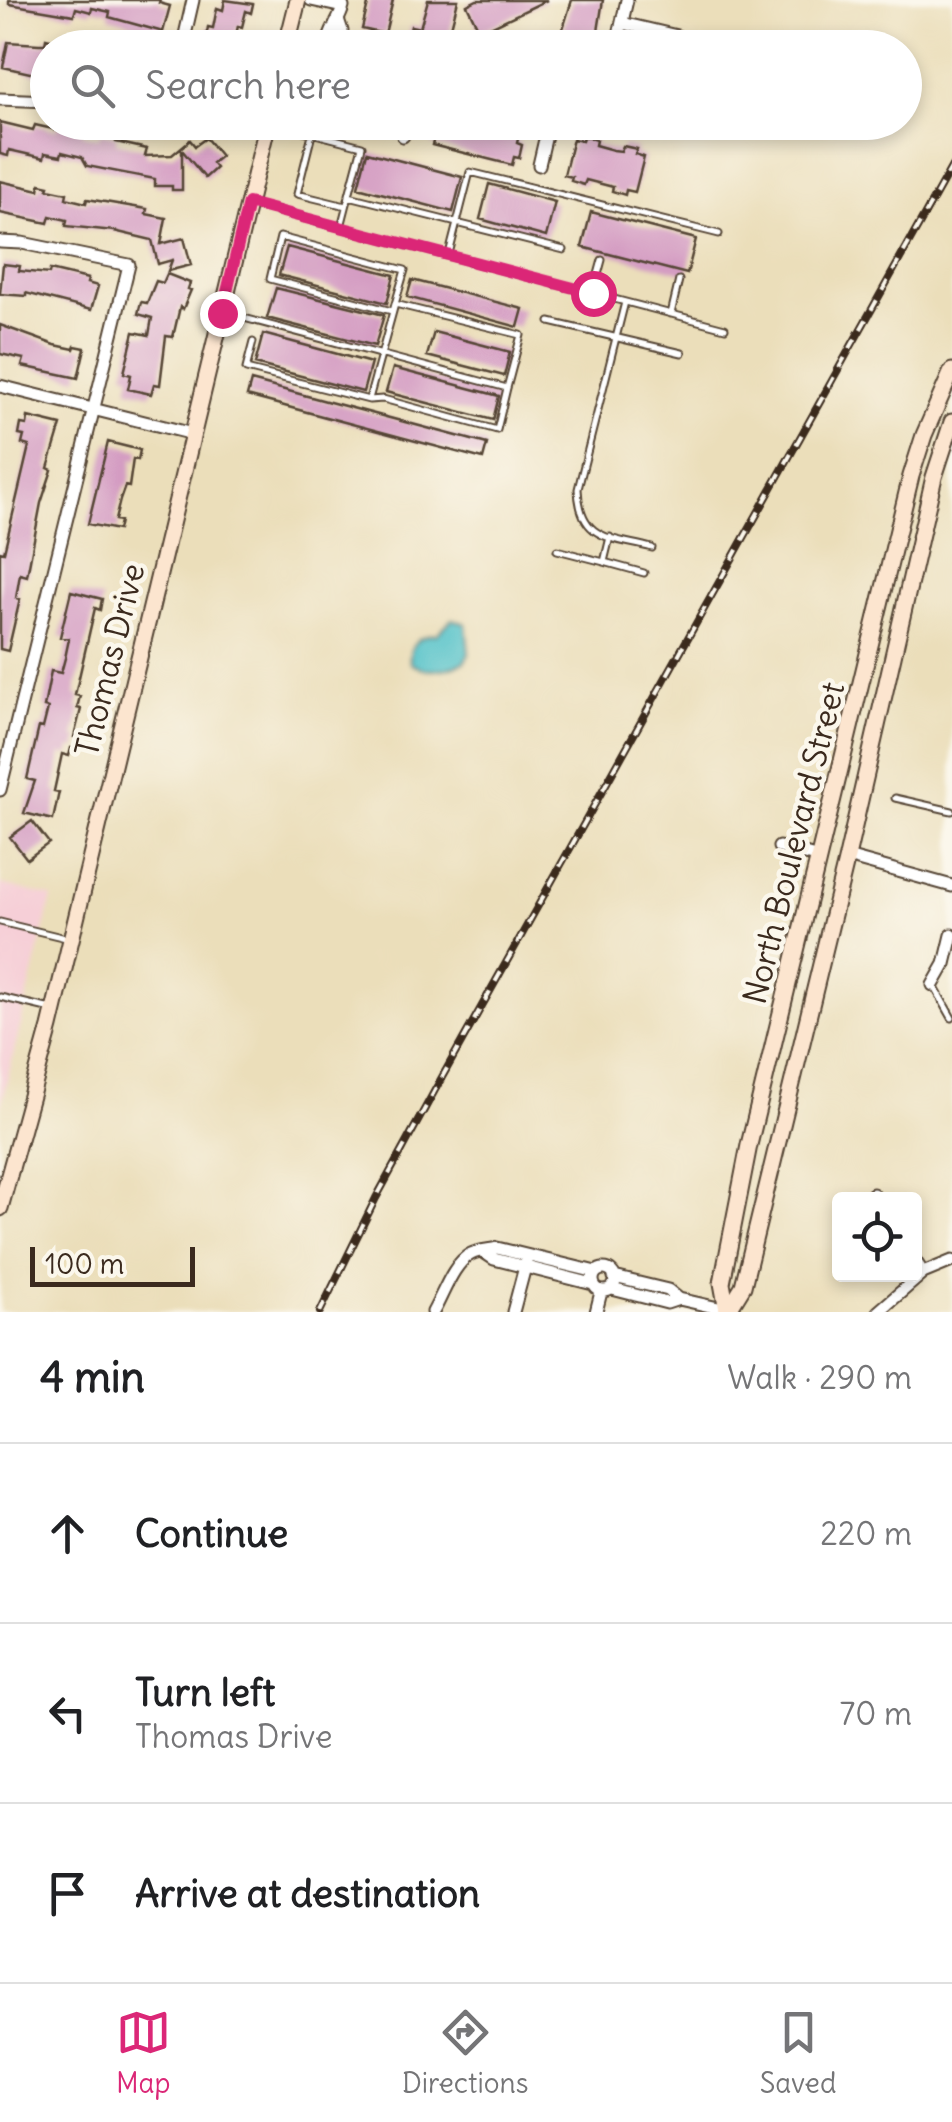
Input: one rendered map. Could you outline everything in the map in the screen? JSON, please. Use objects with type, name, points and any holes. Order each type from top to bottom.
[{"type":"main road","points":[[290,30],[298,0]]},
{"type":"main road","name":"Thomas Drive","points":[[0,1208],[54,1010],[264,140]]},
{"type":"main road","name":"North Boulevard Street","points":[[730,1311],[722,1283],[748,1145],[911,476],[940,393],[952,372]]},
{"type":"main road","name":"North Boulevard Street","points":[[730,1311],[742,1286],[847,857],[934,477],[952,422]]},
{"type":"main road","points":[[819,858],[847,857]]},
{"type":"street","points":[[186,30],[193,0]]},
{"type":"street","points":[[311,0],[344,3],[339,22],[342,30]]},
{"type":"street","points":[[620,30],[627,0]]},
{"type":"street","points":[[331,30],[339,22]]},
{"type":"street","points":[[622,23],[652,30]]},
{"type":"street","points":[[0,99],[30,100]]},
{"type":"street","points":[[539,164],[545,140]]},
{"type":"street","points":[[0,242],[128,265],[0,790]]},
{"type":"street","points":[[0,386],[192,434]]},
{"type":"street","points":[[779,847],[819,858]]},
{"type":"street","points":[[847,857],[952,886]]},
{"type":"street","points":[[933,985],[945,964],[952,935]]},
{"type":"street","points":[[433,1312],[461,1262],[482,1251],[494,1259],[526,1261],[603,1283],[668,1290],[679,1299],[730,1311]]},
{"type":"street","points":[[514,1312],[526,1261]]},
{"type":"street","points":[[878,1312],[923,1273],[952,1261]]},
{"type":"street","points":[[596,1312],[603,1283]]},
{"type":"lane","points":[[310,140],[298,194],[346,206]]},
{"type":"lane","points":[[339,140],[362,146],[341,228]]},
{"type":"lane","points":[[449,256],[470,172],[718,234]]},
{"type":"lane","points":[[349,196],[564,250]]},
{"type":"lane","points":[[248,203],[725,328]]},
{"type":"lane","points":[[253,342],[246,369],[368,400],[383,399],[497,430],[520,335],[394,308],[270,279],[280,237],[404,270],[394,308],[382,354],[368,400]]},
{"type":"lane","points":[[593,293],[602,260]]},
{"type":"lane","points":[[671,314],[679,280]]},
{"type":"lane","points":[[625,302],[578,490],[584,522],[590,528],[652,548]]},
{"type":"lane","points":[[222,313],[507,388]]},
{"type":"lane","points":[[550,322],[682,354]]},
{"type":"lane","points":[[604,562],[610,537]]},
{"type":"lane","points":[[557,550],[644,573]]},
{"type":"lane","points":[[895,798],[952,811]]},
{"type":"lane","points":[[0,922],[71,939]]},
{"type":"lane","points":[[933,985],[952,1018]]},
{"type":"lane","points":[[0,996],[54,1010]]},
{"type":"shaded area","points":[[0,884],[52,897],[0,1109]]},
{"type":"water","points":[[452,619],[466,624],[469,654],[464,662],[437,670],[410,663],[416,642],[437,634]]},
{"type":"building","points":[[9,0],[160,0],[159,3],[170,6],[164,30],[156,30],[92,8],[91,12],[76,8],[74,15],[9,4]]},
{"type":"building","points":[[225,0],[253,4],[237,30],[207,30],[213,28],[217,8],[223,10]]},
{"type":"building","points":[[369,0],[393,0],[386,30],[362,29]]},
{"type":"building","points":[[428,0],[458,0],[450,30],[410,30],[411,26],[420,28]]},
{"type":"building","points":[[477,0],[547,0],[484,30],[479,30],[467,5]]},
{"type":"building","points":[[572,0],[603,0],[598,30],[563,30]]},
{"type":"building","points":[[8,42],[30,43],[30,73],[3,67]]},
{"type":"building","points":[[0,122],[30,129],[30,140],[116,140],[147,149],[145,156],[172,155],[190,140],[195,146],[208,140],[221,156],[212,163],[216,168],[205,178],[182,150],[182,190],[172,190],[172,186],[155,186],[155,179],[87,166],[82,157],[62,152],[61,156],[45,153],[44,158],[9,150],[8,156],[0,154]]},
{"type":"building","points":[[433,140],[518,140],[522,145],[519,158],[514,157],[512,165],[432,145]]},
{"type":"building","points":[[573,140],[596,140],[595,145],[613,150],[621,151],[623,146],[637,149],[635,154],[644,157],[635,192],[626,190],[625,195],[612,191],[613,187],[586,180],[584,185],[564,175]]},
{"type":"building","points":[[367,152],[462,177],[453,212],[358,187]]},
{"type":"building","points":[[0,181],[39,190],[40,184],[49,186],[48,189],[67,193],[66,198],[86,203],[87,199],[147,209],[146,214],[166,218],[161,244],[184,238],[191,265],[168,271],[172,260],[158,264],[152,240],[66,226],[67,220],[50,216],[48,223],[0,213]]},
{"type":"building","points":[[489,184],[555,202],[546,237],[480,219]]},
{"type":"building","points":[[591,212],[696,239],[687,274],[582,247]]},
{"type":"building","points":[[287,247],[394,275],[387,303],[279,275]]},
{"type":"building","points":[[3,264],[20,266],[19,271],[49,274],[50,270],[88,279],[87,283],[98,286],[91,310],[26,293],[0,294]]},
{"type":"building","points":[[167,274],[190,283],[191,290],[183,309],[180,307],[173,337],[166,336],[160,385],[154,384],[151,394],[128,389],[131,375],[124,373],[134,332],[149,335],[152,318],[138,314],[141,302],[147,303],[156,281],[163,283]]},
{"type":"building","points":[[412,280],[523,309],[518,327],[407,297]]},
{"type":"building","points":[[276,288],[384,315],[375,346],[267,318]]},
{"type":"building","points":[[0,325],[55,345],[85,348],[78,378],[22,366],[24,359],[0,354]]},
{"type":"building","points":[[434,332],[510,352],[504,376],[427,356]]},
{"type":"building","points":[[263,334],[371,363],[363,392],[255,364]]},
{"type":"building","points":[[393,368],[499,396],[493,420],[386,392]]},
{"type":"building","points":[[251,381],[487,444],[483,459],[247,396]]},
{"type":"building","points":[[28,417],[61,425],[48,468],[52,470],[41,503],[27,576],[20,574],[16,598],[20,599],[8,651],[0,649],[0,551],[4,552],[29,446],[22,444],[24,436],[19,435],[21,424],[27,425]]},
{"type":"building","points":[[108,442],[140,450],[138,460],[133,459],[129,487],[125,486],[120,500],[115,520],[120,521],[118,530],[88,524]]},
{"type":"building","points":[[71,591],[102,599],[100,610],[95,608],[75,695],[80,696],[77,708],[81,709],[74,737],[78,738],[76,749],[71,748],[69,756],[62,754],[53,820],[24,813],[35,781],[27,779],[39,727],[43,728],[48,708],[44,707],[51,671],[61,673],[65,658],[69,639],[60,637]]},
{"type":"building","points":[[32,821],[49,843],[27,859],[10,837]]},
{"type":"railway","points":[[320,1312],[441,1079],[952,166]]},
{"type":"route","points":[[222,313],[248,203],[593,293]]}]
